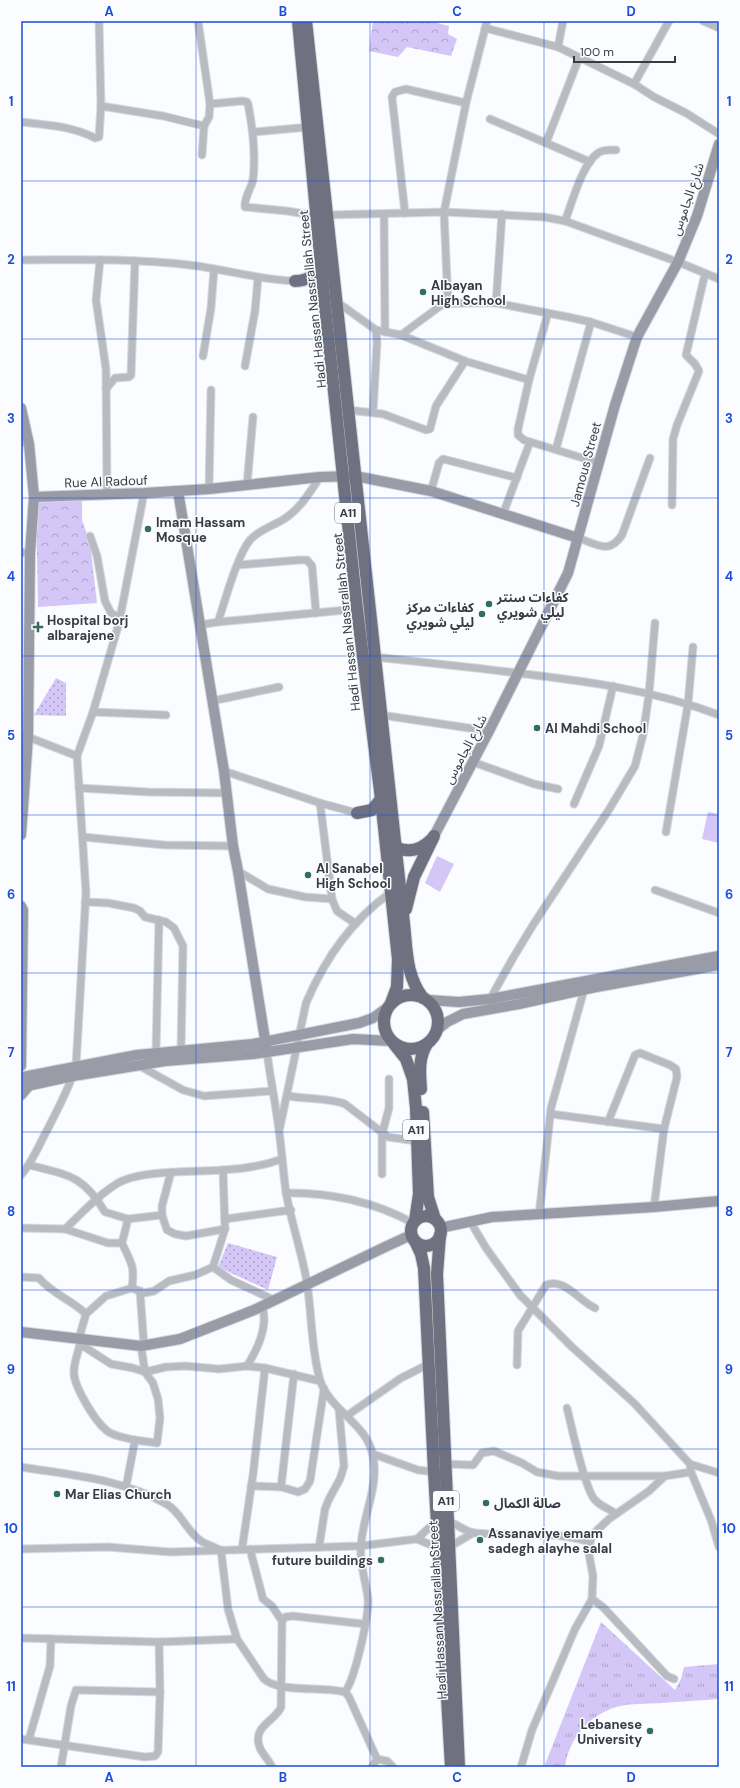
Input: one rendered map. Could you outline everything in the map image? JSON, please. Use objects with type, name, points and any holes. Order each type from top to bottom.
[{"type":"highway","name":"Hadi Hassan Nassrallah Street","points":[[298,21],[309,127],[336,302],[348,410],[357,609],[384,825],[398,972],[397,987],[389,1005]]},
{"type":"highway","name":"Hadi Hassan Nassrallah Street","points":[[306,21],[323,216],[322,264],[324,296],[374,657],[410,972],[414,983],[426,999]]},
{"type":"highway","points":[[295,281],[304,281],[310,278],[318,271],[322,264]]},
{"type":"highway","points":[[295,281],[313,288],[324,296]]},
{"type":"highway","points":[[357,813],[372,810],[381,799]]},
{"type":"highway","points":[[357,813],[384,825]]},
{"type":"highway","points":[[396,847],[404,850],[415,850],[426,844],[434,836]]},
{"type":"highway","points":[[404,924],[412,883],[434,836]]},
{"type":"highway","points":[[389,1005],[398,998],[406,995],[415,995],[426,999]]},
{"type":"highway","name":"A11","points":[[426,999],[434,1007],[438,1015],[438,1024],[434,1038],[428,1044]]},
{"type":"highway","name":"A11","points":[[389,1005],[384,1016],[386,1034],[403,1054],[412,1074],[416,1108],[419,1194],[414,1222],[411,1229],[413,1238]]},
{"type":"highway","points":[[392,1042],[403,1048],[413,1050],[428,1044]]},
{"type":"highway","name":"Hadi Hassan Nassrallah Street","points":[[428,1044],[422,1053],[420,1074],[428,1197],[438,1228],[437,1270],[445,1464],[442,1521]]},
{"type":"highway","points":[[413,1238],[422,1245],[429,1245],[436,1242],[438,1228],[426,1216],[414,1222]]},
{"type":"highway","name":"Hadi Hassan Nassrallah Street","points":[[413,1238],[421,1254],[424,1268],[434,1472],[442,1521],[459,1767]]},
{"type":"highway","name":"Hadi Hassan Nassrallah Street","points":[[444,1547],[451,1767]]},
{"type":"street","points":[[21,122],[60,126],[97,138],[100,135],[101,106],[99,21]]},
{"type":"street","points":[[198,21],[210,104],[209,117],[204,126],[202,155]]},
{"type":"street","points":[[558,46],[563,21]]},
{"type":"street","points":[[634,84],[669,21]]},
{"type":"street","points":[[703,21],[719,28]]},
{"type":"street","points":[[448,303],[444,212],[466,103],[486,25],[558,46],[579,58],[634,84],[654,97],[686,113],[719,134]]},
{"type":"street","points":[[546,142],[579,58]]},
{"type":"street","points":[[405,213],[392,97],[395,92],[406,89],[466,103]]},
{"type":"street","points":[[210,104],[242,100],[247,102],[254,132],[252,181],[246,195],[245,207],[323,216],[444,212],[538,216],[565,221],[678,262],[719,279]]},
{"type":"street","points":[[101,106],[163,116],[204,126]]},
{"type":"street","points":[[490,119],[590,162]]},
{"type":"street","points":[[254,132],[309,127]]},
{"type":"street","name":"شارع الجاموس","points":[[678,262],[717,162],[719,144]]},
{"type":"street","points":[[565,221],[590,162],[598,153],[604,150],[616,150]]},
{"type":"street","points":[[384,214],[385,332]]},
{"type":"street","points":[[496,304],[502,214]]},
{"type":"street","points":[[21,260],[134,261],[190,265],[258,278],[295,281]]},
{"type":"street","points":[[100,260],[96,300],[104,353],[106,389],[107,494]]},
{"type":"street","points":[[106,389],[115,378],[128,377],[131,375],[134,261]]},
{"type":"street","name":"Jamous Street","points":[[519,673],[568,573],[615,405],[637,336],[678,262]]},
{"type":"street","points":[[203,356],[211,308],[214,269]]},
{"type":"street","points":[[672,505],[674,439],[677,425],[698,371],[695,364],[686,355],[705,274]]},
{"type":"street","points":[[245,366],[255,311],[258,278]]},
{"type":"street","points":[[336,302],[376,330],[401,334],[465,361],[529,380]]},
{"type":"street","points":[[401,334],[442,304],[448,303],[496,304],[548,313],[591,322],[637,336]]},
{"type":"street","points":[[548,313],[529,380],[518,431],[521,438],[530,442],[599,463]]},
{"type":"street","points":[[556,449],[591,322]]},
{"type":"street","points":[[373,412],[376,330]]},
{"type":"street","points":[[348,410],[383,414],[426,430],[430,430],[436,406],[465,361]]},
{"type":"street","points":[[209,489],[211,390]]},
{"type":"street","points":[[21,408],[34,497],[26,553],[24,737],[21,835]]},
{"type":"street","points":[[247,485],[253,417]]},
{"type":"street","points":[[503,514],[530,442]]},
{"type":"street","points":[[578,538],[605,547],[612,546],[617,542],[622,535],[650,458]]},
{"type":"street","points":[[431,491],[439,463],[443,459],[517,478]]},
{"type":"street","name":"Rue Al Radouf","points":[[34,497],[209,489],[320,477],[350,476],[431,491],[578,538]]},
{"type":"street","points":[[218,622],[245,547],[250,540],[263,529],[284,519],[293,512],[309,494],[320,477]]},
{"type":"street","points":[[178,491],[224,771],[233,846],[279,1131],[286,1193],[307,1284],[311,1327],[320,1381],[331,1401],[339,1410],[348,1415],[363,1434],[373,1454],[374,1479],[360,1546],[368,1600],[356,1666],[345,1692]]},
{"type":"street","points":[[21,1175],[29,1165],[73,1076],[76,1066],[85,902],[83,837],[77,756],[93,712],[120,618],[144,493]]},
{"type":"street","points":[[90,536],[97,556],[102,589],[107,608],[111,613],[120,618]]},
{"type":"street","points":[[238,565],[307,560],[312,566],[316,613]]},
{"type":"street","points":[[199,625],[357,609]]},
{"type":"street","points":[[487,1009],[490,999],[529,932],[636,766],[643,735],[649,694],[655,623]]},
{"type":"street","points":[[666,832],[688,704],[693,647]]},
{"type":"street","points":[[374,657],[519,673],[613,686],[688,704],[719,715]]},
{"type":"street","name":"شارع الجاموس","points":[[434,836],[519,673]]},
{"type":"street","points":[[574,804],[599,746],[613,686]]},
{"type":"street","points":[[212,700],[279,687]]},
{"type":"street","points":[[93,712],[166,715]]},
{"type":"street","points":[[381,715],[489,731]]},
{"type":"street","points":[[24,737],[77,756]]},
{"type":"street","points":[[473,762],[534,784],[558,789]]},
{"type":"street","points":[[224,771],[320,803],[357,813]]},
{"type":"street","points":[[79,788],[149,792],[226,793]]},
{"type":"street","points":[[320,803],[332,899],[337,911],[356,924]]},
{"type":"street","points":[[83,837],[164,845],[233,846]]},
{"type":"street","points":[[238,871],[268,889],[305,897],[332,899]]},
{"type":"street","points":[[655,890],[719,913]]},
{"type":"street","points":[[279,1131],[288,1096],[306,1003],[311,990],[335,951],[356,924],[390,893]]},
{"type":"street","points":[[85,902],[108,903],[134,908],[149,919],[166,922],[174,928],[182,946],[181,1050]]},
{"type":"street","points":[[21,906],[23,910],[23,968],[21,1066]]},
{"type":"street","points":[[156,1052],[160,920]]},
{"type":"street","points":[[426,999],[459,1002],[490,999],[719,956]]},
{"type":"street","points":[[436,1031],[457,1016],[719,964]]},
{"type":"street","points":[[539,1215],[556,1085],[584,990]]},
{"type":"street","points":[[23,1088],[76,1066],[156,1052],[265,1041],[359,1023],[373,1018],[389,1005]]},
{"type":"street","points":[[23,1088],[73,1076],[176,1060],[267,1052],[353,1039],[392,1042]]},
{"type":"street","points":[[608,1122],[635,1055],[640,1053],[670,1065],[676,1069],[677,1077],[664,1129],[654,1207]]},
{"type":"street","points":[[137,1065],[183,1090],[204,1096],[272,1091]]},
{"type":"street","points":[[382,1174],[382,1134],[389,1108],[389,1079]]},
{"type":"street","points":[[288,1096],[313,1100],[338,1101],[345,1104],[382,1134],[397,1139],[416,1141]]},
{"type":"street","points":[[551,1114],[664,1129]]},
{"type":"street","points":[[65,1229],[97,1198],[118,1183],[125,1180],[171,1172],[223,1170],[269,1164],[282,1159]]},
{"type":"street","points":[[29,1165],[76,1179],[91,1191],[105,1212],[128,1219],[162,1215]]},
{"type":"street","points":[[140,1291],[142,1346],[145,1372],[153,1383],[158,1399],[160,1418],[157,1443],[134,1440],[107,1431],[97,1421],[90,1410],[76,1383],[73,1373],[86,1314],[106,1296],[132,1288],[140,1291],[154,1291],[169,1282],[195,1275],[213,1267],[225,1229],[223,1170]]},
{"type":"street","points":[[171,1172],[162,1206],[162,1215],[166,1229],[179,1235],[190,1235],[225,1229]]},
{"type":"street","points":[[286,1193],[312,1193],[336,1196],[374,1207],[414,1222]]},
{"type":"street","points":[[438,1228],[492,1218],[719,1201]]},
{"type":"street","points":[[225,1219],[291,1210]]},
{"type":"street","points":[[128,1219],[122,1243],[132,1263],[134,1274],[132,1288]]},
{"type":"street","points":[[470,1221],[510,1283],[532,1308],[572,1347],[634,1403],[690,1464],[719,1473]]},
{"type":"street","points":[[21,1228],[65,1229],[108,1243],[122,1243]]},
{"type":"street","points":[[21,1332],[80,1341],[142,1346],[189,1337],[413,1238]]},
{"type":"street","points":[[213,1267],[231,1280],[274,1300]]},
{"type":"street","points":[[21,1277],[39,1278],[47,1287],[78,1307],[86,1314]]},
{"type":"street","points":[[517,1365],[518,1331],[546,1285],[552,1282],[568,1289],[584,1302],[595,1308]]},
{"type":"street","points":[[247,1366],[254,1356],[262,1332],[264,1312],[262,1306]]},
{"type":"street","points":[[80,1341],[111,1364],[145,1372],[166,1367],[186,1366],[219,1369],[247,1366],[265,1368],[320,1381]]},
{"type":"street","points":[[348,1415],[401,1378],[429,1364]]},
{"type":"street","points":[[242,1549],[265,1368]]},
{"type":"street","points":[[281,1487],[294,1374]]},
{"type":"street","points":[[251,1486],[281,1487],[298,1492],[305,1489],[309,1483],[324,1389]]},
{"type":"street","points":[[567,1408],[585,1477],[594,1500],[616,1514]]},
{"type":"street","points":[[319,1547],[325,1509],[330,1495],[340,1480],[344,1466],[339,1410]]},
{"type":"street","points":[[126,1487],[134,1440]]},
{"type":"street","points":[[445,1464],[473,1465],[482,1453],[494,1451],[522,1463],[542,1474],[558,1476],[665,1476],[691,1472]]},
{"type":"street","points":[[373,1454],[418,1470],[434,1472]]},
{"type":"street","points":[[690,1464],[691,1472],[711,1520],[719,1547]]},
{"type":"street","points":[[21,1467],[102,1481],[126,1487],[168,1506],[174,1510],[200,1541],[221,1550]]},
{"type":"street","points":[[521,1767],[532,1730],[575,1629],[592,1599],[592,1576],[589,1554],[590,1542],[597,1530],[616,1514],[649,1491],[665,1476]]},
{"type":"street","points":[[417,1539],[442,1521],[473,1533],[550,1535],[576,1538],[590,1542]]},
{"type":"street","points":[[21,1549],[108,1548],[170,1552],[360,1546],[417,1539],[444,1547],[473,1533]]},
{"type":"street","points":[[250,1549],[263,1599],[272,1606],[282,1620],[281,1709],[266,1723],[260,1732],[261,1750],[272,1767]]},
{"type":"street","points":[[221,1550],[228,1609],[237,1639],[264,1679],[281,1687],[345,1692],[349,1697],[376,1759]]},
{"type":"street","points":[[592,1599],[603,1607],[667,1676],[674,1679]]},
{"type":"street","points":[[282,1620],[285,1617],[293,1616],[364,1624]]},
{"type":"street","points":[[21,1638],[160,1642],[237,1639]]},
{"type":"street","points":[[29,1739],[50,1666],[51,1639]]},
{"type":"street","points":[[21,1739],[145,1757],[155,1756],[158,1752],[160,1642]]},
{"type":"street","points":[[61,1767],[71,1706],[76,1690],[160,1692]]},
{"type":"street","points":[[372,1767],[376,1759]]},
{"type":"street","points":[[376,1759],[387,1761],[393,1767]]},
{"type":"green space","points":[[373,21],[429,21],[449,26],[448,34],[457,39],[451,56],[407,47],[398,57],[369,51]]},
{"type":"green space","points":[[36,500],[82,500],[82,520],[90,543],[97,603],[38,607]]},
{"type":"green space","points":[[56,678],[66,683],[66,716],[34,715]]},
{"type":"green space","points":[[708,812],[719,814],[719,843],[702,839]]},
{"type":"green space","points":[[437,856],[454,864],[440,892],[425,883]]},
{"type":"green space","points":[[228,1243],[277,1257],[268,1290],[218,1267]]},
{"type":"green space","points":[[601,1622],[675,1690],[681,1679],[684,1667],[719,1664],[719,1699],[632,1704],[616,1707],[597,1716],[582,1730],[571,1747],[565,1767],[544,1767]]},
{"type":"place","name":"Albayan High School","points":[[423,292]]},
{"type":"place","name":"Imam Hassam Mosque","points":[[148,529]]},
{"type":"place","name":"كفاءات سنتر ليلي شويري","points":[[489,604]]},
{"type":"place","name":"كفاءات مركز ليلي شويري","points":[[482,614]]},
{"type":"place","name":"Hospital borj albarajene","points":[[38,627]]},
{"type":"place","name":"Al Mahdi School","points":[[537,728]]},
{"type":"place","name":"Al Sanabel High School","points":[[308,875]]},
{"type":"place","name":"Mar Elias Church","points":[[57,1494]]},
{"type":"place","name":"صالة الكمال","points":[[486,1503]]},
{"type":"place","name":"Assanaviye emam sadegh alayhe salal","points":[[480,1540]]},
{"type":"place","name":"future buildings","points":[[381,1560]]},
{"type":"place","name":"Lebanese University","points":[[650,1731]]}]
